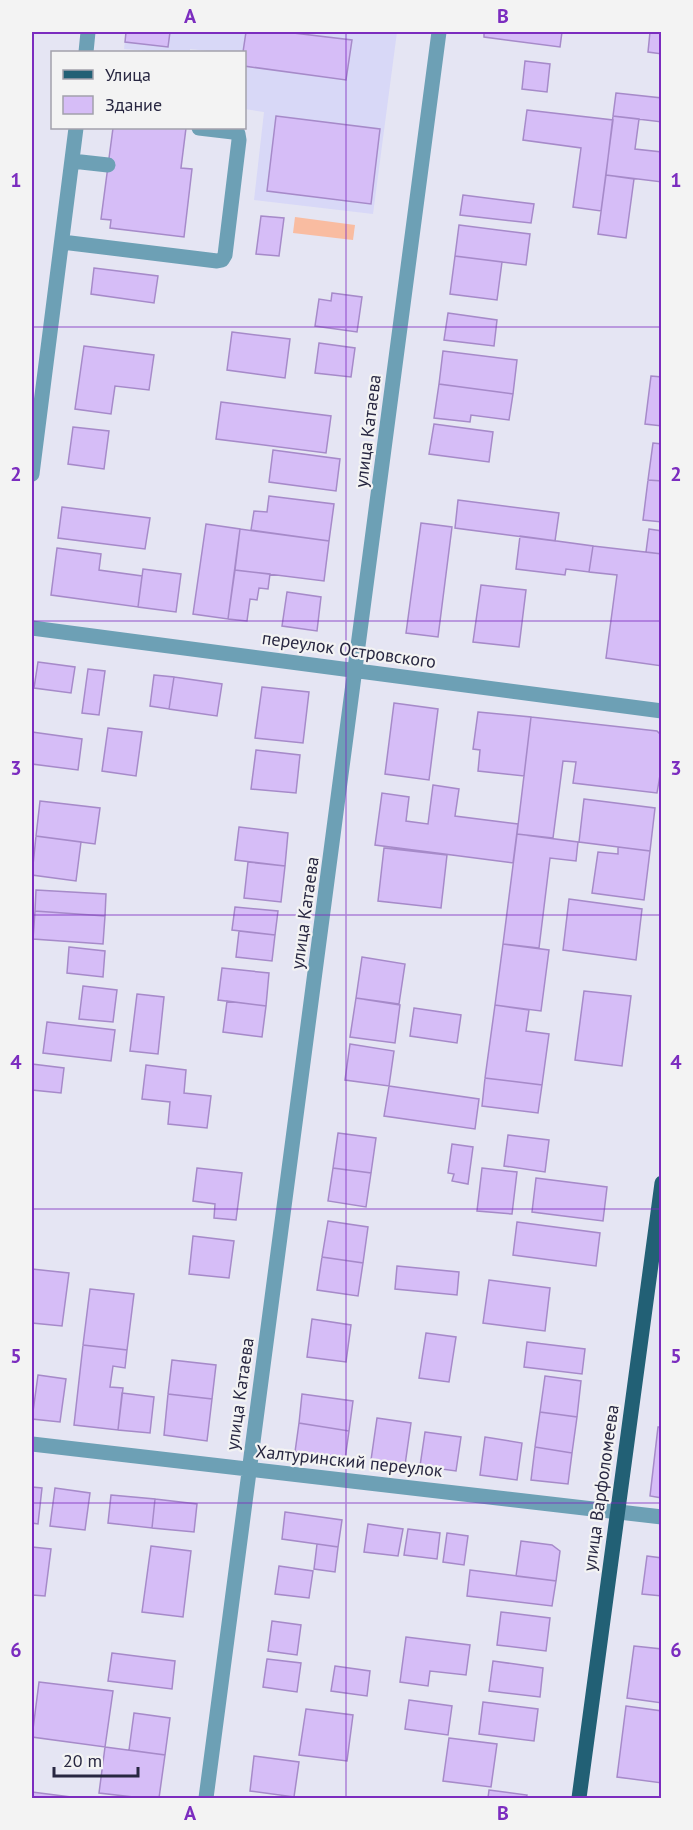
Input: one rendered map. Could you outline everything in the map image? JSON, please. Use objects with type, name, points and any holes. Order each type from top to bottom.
[{"type":"main road","name":"улица Варфоломеева","points":[[579,1798],[662,1182]]},
{"type":"street","points":[[86,51],[88,32]]},
{"type":"street","name":"улица Катаева","points":[[206,1798],[439,32]]},
{"type":"street","points":[[32,474],[76,129]]},
{"type":"street","points":[[62,242],[222,260],[225,255],[239,140],[238,134],[233,132],[208,129]]},
{"type":"street","points":[[72,161],[108,165]]},
{"type":"street","name":"переулок Островского","points":[[32,628],[662,711]]},
{"type":"street","name":"Халтуринский переулок","points":[[32,1444],[662,1516]]},
{"type":"shaded area","points":[[126,32],[397,32],[373,214],[254,200],[264,112],[246,109],[246,51],[124,49]]},
{"type":"shaded area","points":[[295,217],[355,225],[353,240],[293,233]]},
{"type":"building","points":[[126,32],[170,32],[168,47],[125,42]]},
{"type":"building","points":[[246,32],[285,32],[352,40],[346,80],[246,66],[246,51],[243,51]]},
{"type":"building","points":[[484,32],[562,32],[560,47],[484,37]]},
{"type":"building","points":[[650,32],[662,32],[662,54],[648,52]]},
{"type":"building","points":[[525,61],[550,64],[547,92],[522,89]]},
{"type":"building","points":[[616,93],[662,98],[662,122],[613,116]]},
{"type":"building","points":[[527,110],[613,120],[601,211],[573,207],[581,148],[523,140]]},
{"type":"building","points":[[276,116],[380,129],[371,204],[267,191]]},
{"type":"building","points":[[613,116],[639,119],[635,149],[662,152],[662,182],[606,175]]},
{"type":"building","points":[[113,129],[186,129],[181,168],[192,169],[184,237],[110,228],[111,220],[101,219]]},
{"type":"building","points":[[606,175],[634,179],[626,238],[598,234]]},
{"type":"building","points":[[463,195],[534,204],[531,223],[460,215]]},
{"type":"building","points":[[261,216],[284,218],[279,256],[256,254]]},
{"type":"building","points":[[459,225],[530,234],[526,265],[455,256]]},
{"type":"building","points":[[455,256],[502,262],[497,300],[450,294]]},
{"type":"building","points":[[94,268],[158,276],[154,303],[91,294]]},
{"type":"building","points":[[332,293],[362,297],[357,332],[315,326],[319,299],[331,301]]},
{"type":"building","points":[[448,313],[497,320],[494,346],[444,340]]},
{"type":"building","points":[[232,332],[290,339],[285,378],[227,370]]},
{"type":"building","points":[[319,343],[355,348],[351,377],[315,373]]},
{"type":"building","points":[[84,346],[154,355],[149,390],[115,386],[111,414],[75,409]]},
{"type":"building","points":[[443,351],[517,360],[513,394],[439,384]]},
{"type":"building","points":[[651,376],[662,377],[662,426],[645,424]]},
{"type":"building","points":[[439,384],[513,394],[509,420],[471,415],[470,422],[434,418]]},
{"type":"building","points":[[221,402],[331,416],[326,453],[216,439]]},
{"type":"building","points":[[434,424],[493,432],[489,462],[429,454]]},
{"type":"building","points":[[73,427],[109,431],[104,469],[68,464]]},
{"type":"building","points":[[653,443],[662,444],[662,481],[648,480]]},
{"type":"building","points":[[273,450],[340,459],[336,491],[269,482]]},
{"type":"building","points":[[648,480],[662,481],[662,522],[643,520]]},
{"type":"building","points":[[269,496],[334,504],[329,541],[251,530],[254,511],[267,512]]},
{"type":"building","points":[[458,500],[559,513],[555,541],[455,528]]},
{"type":"building","points":[[62,507],[150,518],[145,549],[58,538]]},
{"type":"building","points":[[421,523],[452,527],[438,637],[406,633]]},
{"type":"building","points":[[206,524],[240,529],[228,619],[193,614]]},
{"type":"building","points":[[240,529],[329,541],[324,581],[235,570]]},
{"type":"building","points":[[649,529],[662,531],[662,554],[646,552]]},
{"type":"building","points":[[520,536],[593,546],[589,572],[566,569],[565,575],[516,569]]},
{"type":"building","points":[[593,546],[662,554],[662,666],[606,658],[617,575],[589,572]]},
{"type":"building","points":[[57,548],[101,554],[99,570],[142,576],[138,607],[51,595]]},
{"type":"building","points":[[143,569],[181,574],[176,612],[138,607]]},
{"type":"building","points":[[235,570],[270,574],[268,589],[259,588],[257,600],[250,599],[247,621],[228,619]]},
{"type":"building","points":[[481,585],[526,590],[519,647],[473,642]]},
{"type":"building","points":[[287,592],[321,597],[317,631],[282,626]]},
{"type":"building","points":[[38,662],[75,667],[71,693],[34,688]]},
{"type":"building","points":[[88,669],[105,671],[99,715],[82,713]]},
{"type":"building","points":[[154,675],[174,677],[169,709],[150,706]]},
{"type":"building","points":[[174,677],[222,684],[217,716],[169,709]]},
{"type":"building","points":[[262,687],[309,692],[303,743],[255,738]]},
{"type":"building","points":[[394,703],[438,709],[429,780],[385,774]]},
{"type":"building","points":[[478,712],[531,717],[524,776],[478,771],[480,750],[473,749]]},
{"type":"building","points":[[531,717],[657,731],[662,736],[662,763],[657,793],[573,783],[576,762],[563,761],[553,838],[517,834]]},
{"type":"building","points":[[108,728],[142,732],[136,776],[102,771]]},
{"type":"building","points":[[32,732],[82,739],[78,770],[32,764]]},
{"type":"building","points":[[256,750],[300,755],[296,793],[251,789]]},
{"type":"building","points":[[433,785],[459,789],[455,816],[518,824],[513,863],[375,845],[382,793],[409,797],[406,821],[428,824]]},
{"type":"building","points":[[584,799],[655,808],[650,851],[579,842]]},
{"type":"building","points":[[40,801],[100,808],[95,844],[36,836]]},
{"type":"building","points":[[239,827],[288,833],[285,866],[235,860]]},
{"type":"building","points":[[517,834],[578,842],[576,861],[550,858],[539,948],[503,944]]},
{"type":"building","points":[[36,836],[81,842],[76,881],[32,875]]},
{"type":"building","points":[[618,847],[650,851],[644,900],[592,893],[598,852],[618,854]]},
{"type":"building","points":[[384,848],[447,855],[441,908],[378,901]]},
{"type":"building","points":[[248,862],[285,866],[281,902],[244,898]]},
{"type":"building","points":[[36,890],[106,894],[105,916],[35,911]]},
{"type":"building","points":[[569,899],[642,909],[636,960],[563,950]]},
{"type":"building","points":[[235,907],[278,911],[275,935],[232,930]]},
{"type":"building","points":[[35,911],[105,916],[103,944],[33,939]]},
{"type":"building","points":[[239,931],[275,935],[272,961],[236,957]]},
{"type":"building","points":[[503,944],[549,950],[541,1011],[495,1005]]},
{"type":"building","points":[[69,947],[105,951],[103,977],[67,973]]},
{"type":"building","points":[[362,957],[405,964],[399,1004],[356,998]]},
{"type":"building","points":[[222,968],[269,973],[266,1006],[218,1000]]},
{"type":"building","points":[[83,986],[117,990],[113,1022],[79,1019]]},
{"type":"building","points":[[584,991],[631,996],[622,1066],[575,1060]]},
{"type":"building","points":[[137,994],[164,997],[158,1054],[130,1051]]},
{"type":"building","points":[[356,998],[400,1005],[395,1043],[350,1037]]},
{"type":"building","points":[[227,1001],[266,1006],[262,1037],[223,1032]]},
{"type":"building","points":[[495,1005],[529,1010],[526,1031],[549,1034],[542,1085],[485,1078]]},
{"type":"building","points":[[414,1008],[461,1015],[457,1043],[410,1036]]},
{"type":"building","points":[[47,1022],[115,1030],[111,1061],[43,1053]]},
{"type":"building","points":[[350,1044],[394,1051],[389,1086],[345,1080]]},
{"type":"building","points":[[32,1064],[64,1068],[61,1093],[32,1090]]},
{"type":"building","points":[[146,1065],[186,1070],[184,1093],[211,1096],[207,1128],[168,1124],[170,1102],[142,1099]]},
{"type":"building","points":[[485,1078],[542,1085],[538,1113],[482,1106]]},
{"type":"building","points":[[389,1086],[479,1099],[475,1129],[384,1116]]},
{"type":"building","points":[[338,1133],[376,1138],[371,1173],[333,1168]]},
{"type":"building","points":[[508,1135],[549,1140],[545,1172],[504,1166]]},
{"type":"building","points":[[452,1144],[473,1147],[468,1184],[452,1181],[454,1174],[448,1173]]},
{"type":"building","points":[[197,1168],[242,1173],[236,1220],[214,1218],[215,1204],[193,1201]]},
{"type":"building","points":[[333,1168],[371,1173],[366,1207],[328,1201]]},
{"type":"building","points":[[482,1168],[517,1172],[512,1214],[477,1211]]},
{"type":"building","points":[[536,1178],[607,1187],[603,1221],[532,1212]]},
{"type":"building","points":[[328,1221],[368,1227],[363,1263],[322,1257]]},
{"type":"building","points":[[517,1222],[600,1233],[596,1266],[513,1255]]},
{"type":"building","points":[[193,1236],[234,1241],[229,1278],[189,1274]]},
{"type":"building","points":[[322,1257],[363,1263],[358,1296],[317,1290]]},
{"type":"building","points":[[397,1266],[459,1272],[457,1295],[395,1289]]},
{"type":"building","points":[[32,1269],[69,1273],[62,1326],[32,1323]]},
{"type":"building","points":[[489,1280],[550,1288],[545,1331],[483,1323]]},
{"type":"building","points":[[90,1289],[134,1294],[127,1350],[83,1345]]},
{"type":"building","points":[[312,1319],[351,1325],[346,1362],[307,1357]]},
{"type":"building","points":[[426,1333],[456,1337],[449,1382],[419,1378]]},
{"type":"building","points":[[527,1342],[585,1349],[582,1374],[524,1367]]},
{"type":"building","points":[[83,1345],[127,1350],[125,1368],[113,1366],[110,1387],[123,1388],[118,1430],[74,1425]]},
{"type":"building","points":[[172,1360],[216,1365],[212,1399],[168,1394]]},
{"type":"building","points":[[38,1375],[66,1379],[60,1422],[32,1419]]},
{"type":"building","points":[[545,1376],[581,1381],[577,1417],[540,1412]]},
{"type":"building","points":[[122,1393],[154,1397],[150,1433],[118,1430]]},
{"type":"building","points":[[168,1394],[212,1399],[207,1441],[164,1435]]},
{"type":"building","points":[[302,1394],[353,1401],[349,1431],[299,1423]]},
{"type":"building","points":[[540,1412],[577,1417],[572,1453],[535,1447]]},
{"type":"building","points":[[377,1418],[411,1423],[405,1465],[371,1460]]},
{"type":"building","points":[[299,1423],[349,1431],[345,1459],[295,1452]]},
{"type":"building","points":[[658,1427],[662,1427],[662,1498],[650,1496]]},
{"type":"building","points":[[425,1432],[461,1437],[456,1471],[420,1466]]},
{"type":"building","points":[[485,1437],[522,1443],[517,1480],[480,1475]]},
{"type":"building","points":[[535,1447],[572,1453],[568,1484],[531,1480]]},
{"type":"building","points":[[32,1487],[42,1488],[38,1524],[32,1523]]},
{"type":"building","points":[[55,1488],[90,1493],[85,1530],[50,1526]]},
{"type":"building","points":[[111,1495],[155,1499],[152,1528],[108,1523]]},
{"type":"building","points":[[155,1499],[197,1504],[194,1532],[152,1528]]},
{"type":"building","points":[[285,1512],[342,1520],[338,1547],[282,1539]]},
{"type":"building","points":[[368,1524],[403,1529],[398,1556],[364,1552]]},
{"type":"building","points":[[408,1529],[440,1533],[437,1559],[404,1555]]},
{"type":"building","points":[[447,1533],[468,1536],[464,1565],[443,1562]]},
{"type":"building","points":[[521,1541],[552,1545],[560,1551],[556,1581],[516,1576]]},
{"type":"building","points":[[317,1544],[338,1547],[335,1572],[314,1569]]},
{"type":"building","points":[[151,1546],[191,1551],[183,1617],[142,1612]]},
{"type":"building","points":[[32,1547],[51,1549],[45,1596],[32,1595]]},
{"type":"building","points":[[647,1556],[662,1558],[662,1596],[642,1594]]},
{"type":"building","points":[[279,1566],[313,1571],[309,1598],[275,1594]]},
{"type":"building","points":[[470,1570],[556,1581],[552,1606],[467,1596]]},
{"type":"building","points":[[501,1612],[550,1618],[546,1651],[497,1645]]},
{"type":"building","points":[[272,1621],[301,1625],[297,1655],[268,1651]]},
{"type":"building","points":[[406,1637],[470,1645],[466,1675],[430,1671],[428,1686],[400,1682]]},
{"type":"building","points":[[634,1646],[662,1649],[662,1703],[627,1698]]},
{"type":"building","points":[[112,1653],[175,1661],[172,1689],[108,1681]]},
{"type":"building","points":[[267,1659],[301,1663],[297,1692],[263,1687]]},
{"type":"building","points":[[493,1661],[543,1668],[540,1697],[489,1691]]},
{"type":"building","points":[[335,1666],[370,1671],[367,1696],[331,1691]]},
{"type":"building","points":[[39,1682],[113,1691],[105,1747],[32,1737]]},
{"type":"building","points":[[409,1700],[452,1706],[448,1735],[405,1729]]},
{"type":"building","points":[[483,1702],[538,1709],[534,1741],[479,1734]]},
{"type":"building","points":[[626,1706],[662,1711],[662,1783],[617,1777]]},
{"type":"building","points":[[306,1709],[353,1715],[347,1761],[299,1755]]},
{"type":"building","points":[[134,1713],[170,1718],[165,1755],[129,1750]]},
{"type":"building","points":[[449,1738],[497,1744],[491,1787],[443,1781]]},
{"type":"building","points":[[105,1747],[165,1755],[159,1798],[99,1793]]},
{"type":"building","points":[[254,1756],[299,1762],[294,1797],[250,1791]]},
{"type":"building","points":[[489,1790],[527,1795],[526,1798],[488,1798]]},
{"type":"building","points":[[32,1792],[79,1798],[32,1798]]}]
